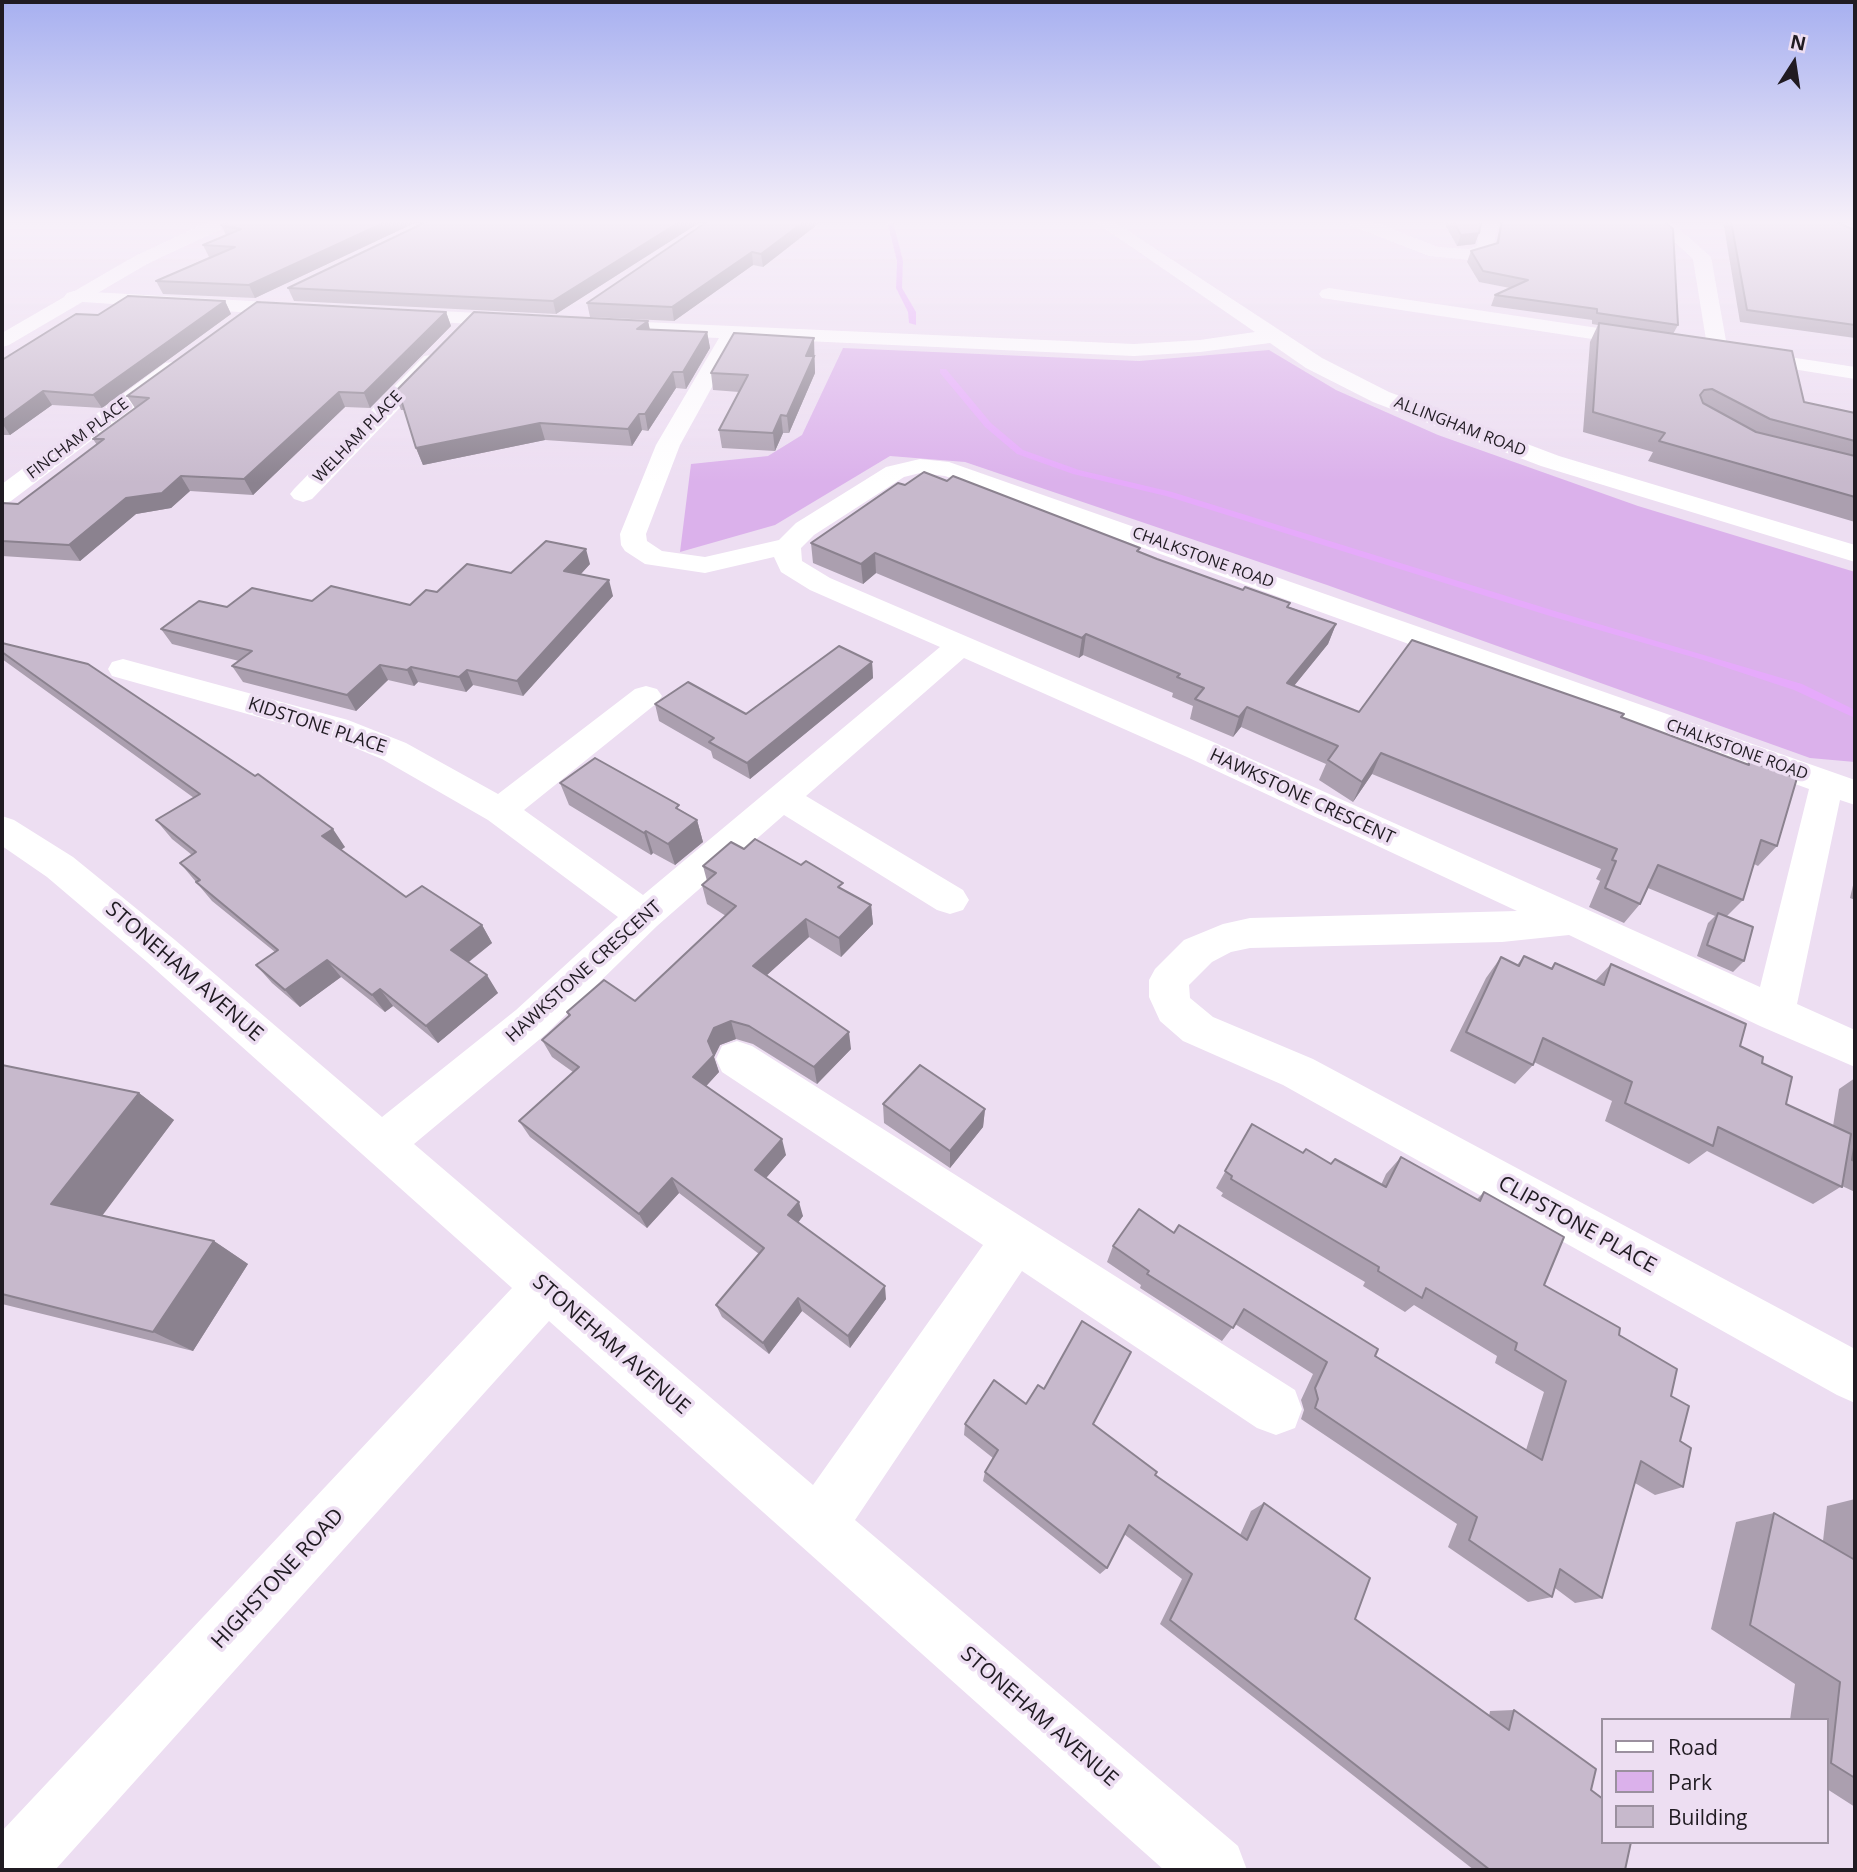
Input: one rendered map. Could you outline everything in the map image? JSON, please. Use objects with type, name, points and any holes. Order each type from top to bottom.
[{"type":"street","points":[[2,341],[55,308]]},
{"type":"street","points":[[226,329],[256,308]]},
{"type":"street","points":[[265,308],[324,311]]},
{"type":"street","name":"ALLINGHAM ROAD","points":[[1232,308],[1314,363],[1381,397],[1550,461],[1855,554]]},
{"type":"street","points":[[1425,308],[1665,344]]},
{"type":"street","points":[[1711,308],[1718,352]]},
{"type":"street","points":[[378,314],[536,322]]},
{"type":"street","name":"WELHAM PLACE","points":[[303,494],[473,319]]},
{"type":"street","points":[[574,324],[1134,350],[1200,346],[1273,336]]},
{"type":"street","points":[[732,333],[668,445],[633,534],[634,545],[655,558],[705,565],[788,545],[788,560],[807,578],[960,646]]},
{"type":"street","points":[[1691,348],[1855,373]]},
{"type":"street","name":"FINCHAM PLACE","points":[[2,496],[195,351]]},
{"type":"street","name":"CHALKSTONE ROAD","points":[[788,545],[805,529],[895,472],[920,466],[949,469],[1841,788],[1774,1014]]},
{"type":"street","name":"HAWKSTONE CRESCENT","points":[[382,1144],[531,1022],[644,916],[960,646],[1199,749],[1855,1049]]},
{"type":"street","name":"KIDSTONE PLACE","points":[[123,669],[218,693],[359,735],[425,767],[500,811],[644,916]]},
{"type":"street","points":[[500,811],[646,696]]},
{"type":"street","points":[[784,799],[950,900]]},
{"type":"street","name":"STONEHAM AVENUE","points":[[2,829],[60,867],[133,926],[1214,1870]]},
{"type":"street","name":"CLIPSTONE PLACE","points":[[1571,920],[1502,927],[1250,933],[1223,939],[1198,951],[1169,980],[1169,997],[1174,1009],[1198,1029],[1298,1072],[1855,1377]]},
{"type":"street","points":[[737,1059],[1276,1409]]},
{"type":"street","points":[[818,1524],[1016,1239]]},
{"type":"street","name":"HIGHSTONE ROAD","points":[[11,1870],[546,1288]]},
{"type":"green space","points":[[843,348],[1139,361],[1269,350],[1336,390],[1438,435],[1638,506],[1855,572],[1855,762],[1810,758],[1327,585],[965,462],[890,456],[775,525],[680,552],[691,464],[768,456],[802,435]]},
{"type":"building","points":[[108,308],[215,308],[93,395],[43,391],[2,421],[2,360],[76,314],[98,315]]},
{"type":"building","points":[[248,308],[377,308],[446,312],[364,393],[339,392],[244,479],[181,476],[162,493],[126,498],[69,545],[2,541],[2,503],[18,504],[104,439],[93,439],[149,398],[127,396]]},
{"type":"building","points":[[1592,308],[1677,308],[1678,325],[1597,313],[1597,309]]},
{"type":"building","points":[[1855,308],[1855,325],[1747,310]]},
{"type":"building","points":[[474,312],[648,321],[637,329],[707,332],[683,372],[673,372],[645,414],[639,414],[628,429],[540,423],[416,448],[399,393],[394,393]]},
{"type":"building","points":[[1599,323],[1792,351],[1804,402],[1855,413],[1855,441],[1770,419],[1712,389],[1704,390],[1700,395],[1703,403],[1756,432],[1855,456],[1855,497],[1659,441],[1665,433],[1593,412]]},
{"type":"building","points":[[734,333],[814,338],[806,356],[814,356],[787,416],[781,415],[773,433],[719,430],[748,375],[711,373]]},
{"type":"building","points":[[924,472],[947,481],[953,476],[1140,548],[1137,551],[1157,559],[1243,590],[1245,587],[1290,603],[1287,607],[1336,624],[1287,683],[1359,712],[1412,640],[1624,714],[1621,717],[1749,765],[1749,761],[1797,778],[1777,846],[1761,840],[1743,900],[1658,865],[1640,904],[1605,888],[1616,861],[1612,860],[1617,849],[1381,753],[1362,782],[1328,760],[1338,746],[1247,707],[1239,717],[1195,699],[1204,688],[1177,677],[1180,674],[1086,634],[1082,638],[875,553],[861,564],[811,543],[898,483],[905,485]]},
{"type":"building","points":[[546,541],[586,549],[564,571],[609,580],[517,681],[467,670],[459,677],[411,667],[407,670],[380,665],[347,695],[232,666],[252,651],[161,629],[199,601],[227,607],[252,588],[312,601],[331,586],[410,605],[426,590],[437,592],[467,564],[511,573]]},
{"type":"building","points":[[2,643],[88,664],[255,776],[258,774],[333,829],[322,836],[406,897],[422,886],[482,925],[451,950],[487,975],[426,1026],[380,989],[372,995],[327,960],[285,990],[256,965],[278,950],[196,882],[200,880],[180,863],[196,852],[156,820],[200,794],[2,652]]},
{"type":"building","points":[[839,646],[872,662],[747,763],[709,742],[714,738],[655,704],[688,682],[746,714]]},
{"type":"building","points":[[595,758],[679,805],[676,808],[697,820],[668,844],[646,831],[644,833],[560,783]]},
{"type":"building","points":[[755,839],[801,865],[806,861],[843,883],[838,887],[871,905],[839,938],[806,919],[753,966],[849,1032],[814,1067],[749,1026],[731,1021],[714,1028],[708,1041],[714,1055],[693,1077],[782,1139],[755,1170],[799,1202],[788,1215],[885,1286],[848,1336],[798,1298],[763,1343],[716,1305],[764,1248],[672,1178],[639,1214],[519,1121],[579,1067],[542,1040],[570,1015],[567,1012],[604,980],[635,1001],[736,906],[702,885],[716,873],[703,866],[731,842],[744,849]]},
{"type":"building","points":[[1718,913],[1753,927],[1744,961],[1707,945]]},
{"type":"building","points":[[1524,956],[1552,969],[1555,963],[1604,985],[1611,964],[1746,1024],[1740,1046],[1763,1057],[1762,1063],[1792,1077],[1786,1104],[1851,1134],[1842,1187],[1718,1127],[1713,1146],[1625,1103],[1632,1082],[1543,1038],[1533,1065],[1466,1032],[1501,957],[1519,966]]},
{"type":"building","points":[[2,1065],[139,1093],[51,1204],[214,1241],[153,1332],[2,1294]]},
{"type":"building","points":[[920,1065],[985,1109],[950,1151],[883,1104]]},
{"type":"building","points":[[1252,1124],[1303,1153],[1306,1149],[1331,1164],[1335,1159],[1386,1187],[1401,1157],[1480,1201],[1484,1192],[1564,1237],[1544,1285],[1620,1328],[1619,1335],[1677,1369],[1671,1396],[1689,1406],[1680,1441],[1691,1448],[1683,1487],[1641,1461],[1602,1598],[1560,1569],[1552,1597],[1469,1540],[1477,1517],[1315,1408],[1318,1399],[1315,1388],[1327,1362],[1244,1309],[1233,1328],[1147,1274],[1149,1271],[1113,1246],[1139,1209],[1174,1233],[1179,1225],[1378,1349],[1375,1356],[1542,1460],[1566,1381],[1515,1350],[1517,1343],[1426,1288],[1422,1298],[1378,1271],[1379,1267],[1231,1179],[1232,1176],[1225,1171]]},
{"type":"building","points":[[1082,1321],[1131,1352],[1093,1424],[1157,1472],[1155,1475],[1247,1540],[1264,1503],[1370,1578],[1355,1619],[1509,1730],[1514,1710],[1596,1769],[1591,1790],[1602,1798],[1602,1844],[1631,1844],[1625,1870],[1490,1870],[1170,1620],[1192,1574],[1129,1525],[1107,1568],[985,1472],[998,1450],[965,1424],[994,1380],[1026,1404],[1038,1385],[1044,1389]]},
{"type":"building","points":[[1774,1513],[1855,1560],[1855,1778],[1831,1763],[1840,1682],[1750,1625]]},
{"type":"waterway","points":[[910,308],[913,323]]},
{"type":"waterway","points":[[943,371],[988,425],[1020,452],[1076,472],[1169,494],[1554,614],[1707,658],[1798,687],[1855,714]]}]
